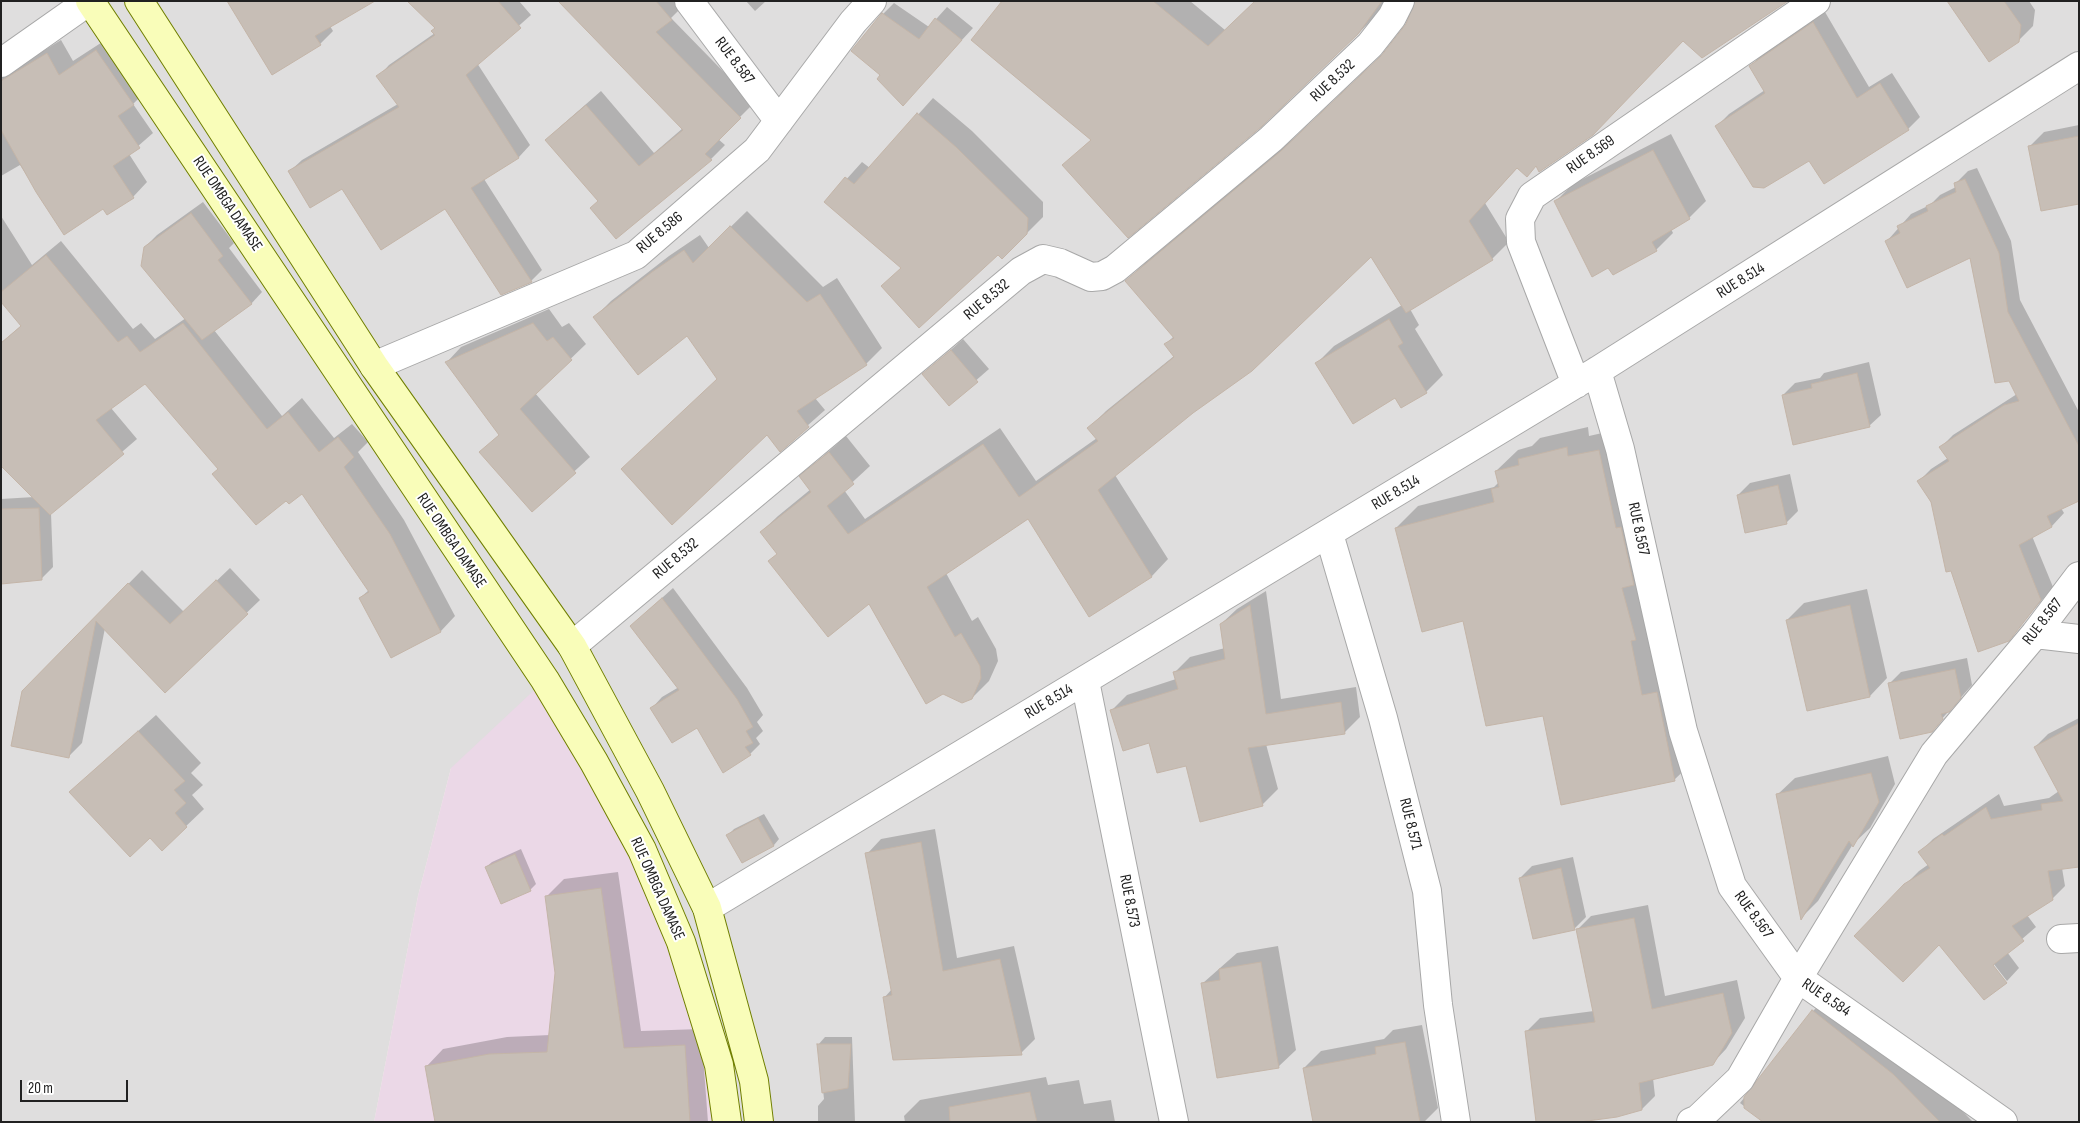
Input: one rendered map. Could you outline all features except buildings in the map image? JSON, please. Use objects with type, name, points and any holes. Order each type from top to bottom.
[{"type":"main road","name":"RUE OMBGA DAMASE","points":[[90,1],[545,680],[594,762],[642,850],[682,942],[719,1065],[727,1122]]},
{"type":"main road","points":[[139,1],[374,366],[572,646],[650,791],[707,908],[754,1081],[759,1122]]},
{"type":"street","points":[[1,63],[90,1]]},
{"type":"street","name":"RUE 8.587","points":[[689,1],[779,121]]},
{"type":"street","name":"RUE 8.586","points":[[374,366],[636,255],[757,150],[853,22],[872,1]]},
{"type":"street","name":"RUE 8.532","points":[[572,646],[1021,271],[1043,259],[1060,263],[1092,276],[1102,276],[1115,269],[1271,139],[1370,45],[1392,17],[1400,1]]},
{"type":"street","name":"RUE 8.569","points":[[1586,378],[1521,242],[1520,219],[1532,196],[1816,1]]},
{"type":"street","name":"RUE 8.514","points":[[707,908],[1586,378],[2079,66]]},
{"type":"street","name":"RUE 8.567","points":[[1586,378],[1620,448],[1683,731],[1732,886],[1798,978],[1934,754],[2035,634],[2079,576]]},
{"type":"street","name":"RUE 8.571","points":[[1329,534],[1383,718],[1427,892],[1438,1005],[1456,1122]]},
{"type":"street","points":[[2035,634],[2079,639]]},
{"type":"street","name":"RUE 8.573","points":[[1085,681],[1174,1122]]},
{"type":"street","name":"RUE 8.584","points":[[1691,1122],[1698,1118],[1740,1079],[1798,978],[2003,1122]]},
{"type":"shaded area","points":[[1,1],[2079,1],[2079,1122],[727,1122],[451,768],[418,896],[374,1122],[1,1122]]},
{"type":"shaded area","points":[[545,680],[642,850],[727,1122],[374,1122],[418,896],[451,768]]}]
